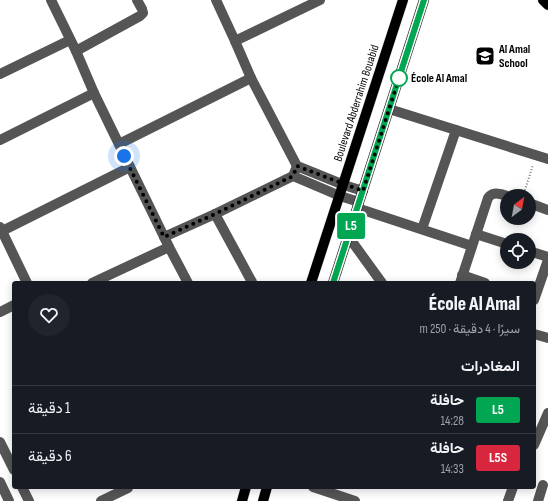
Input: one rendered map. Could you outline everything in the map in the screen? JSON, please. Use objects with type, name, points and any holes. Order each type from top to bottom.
[{"type":"main road","name":"Boulevard Abderrahim Bouabid","points":[[312,281],[403,0]]},
{"type":"main road","points":[[334,281],[424,0]]},
{"type":"main road","points":[[543,0],[548,5]]},
{"type":"main road","points":[[242,501],[245,489]]},
{"type":"main road","points":[[263,501],[266,489]]},
{"type":"street","points":[[51,0],[76,51],[94,93],[187,281]]},
{"type":"street","points":[[76,51],[140,16],[143,13],[137,0]]},
{"type":"street","points":[[216,0],[251,78],[297,166],[363,191]]},
{"type":"street","points":[[235,41],[320,0]]},
{"type":"street","points":[[0,74],[70,40]]},
{"type":"street","points":[[119,144],[251,78]]},
{"type":"street","points":[[0,140],[94,93]]},
{"type":"street","points":[[390,109],[548,159]]},
{"type":"street","points":[[422,229],[456,130]]},
{"type":"street","points":[[164,237],[293,176],[297,166]]},
{"type":"street","points":[[26,281],[1,229],[130,167]]},
{"type":"street","points":[[293,176],[358,205],[472,246]]},
{"type":"street","points":[[473,281],[461,279],[488,198],[490,195],[495,193],[500,194]]},
{"type":"street","points":[[536,206],[548,210]]},
{"type":"street","points":[[215,214],[251,281]]},
{"type":"street","points":[[476,234],[500,242]]},
{"type":"street","points":[[348,236],[381,281]]},
{"type":"street","points":[[96,281],[169,247]]},
{"type":"street","points":[[536,255],[548,262],[536,295]]},
{"type":"street","points":[[0,312],[12,306]]},
{"type":"street","points":[[536,335],[548,338]]},
{"type":"street","points":[[536,441],[547,417]]},
{"type":"street","points":[[0,442],[12,466]]},
{"type":"street","points":[[0,482],[9,501]]},
{"type":"street","points":[[538,501],[542,485]]},
{"type":"street","points":[[23,489],[29,501]]},
{"type":"street","points":[[101,501],[124,489]]},
{"type":"street","points":[[317,489],[332,497],[355,501]]},
{"type":"street","points":[[508,501],[512,489]]},
{"type":"path","points":[[525,189],[536,155]]},
{"type":"bus line","name":"L5","points":[[334,281],[424,0]]},
{"type":"place","name":"Al Amal School","points":[[485,56]]},
{"type":"place","name":"École Al Amal","points":[[399,78]]},
{"type":"route","points":[[124,156],[164,237],[293,176],[297,166],[363,191],[399,78]]}]
